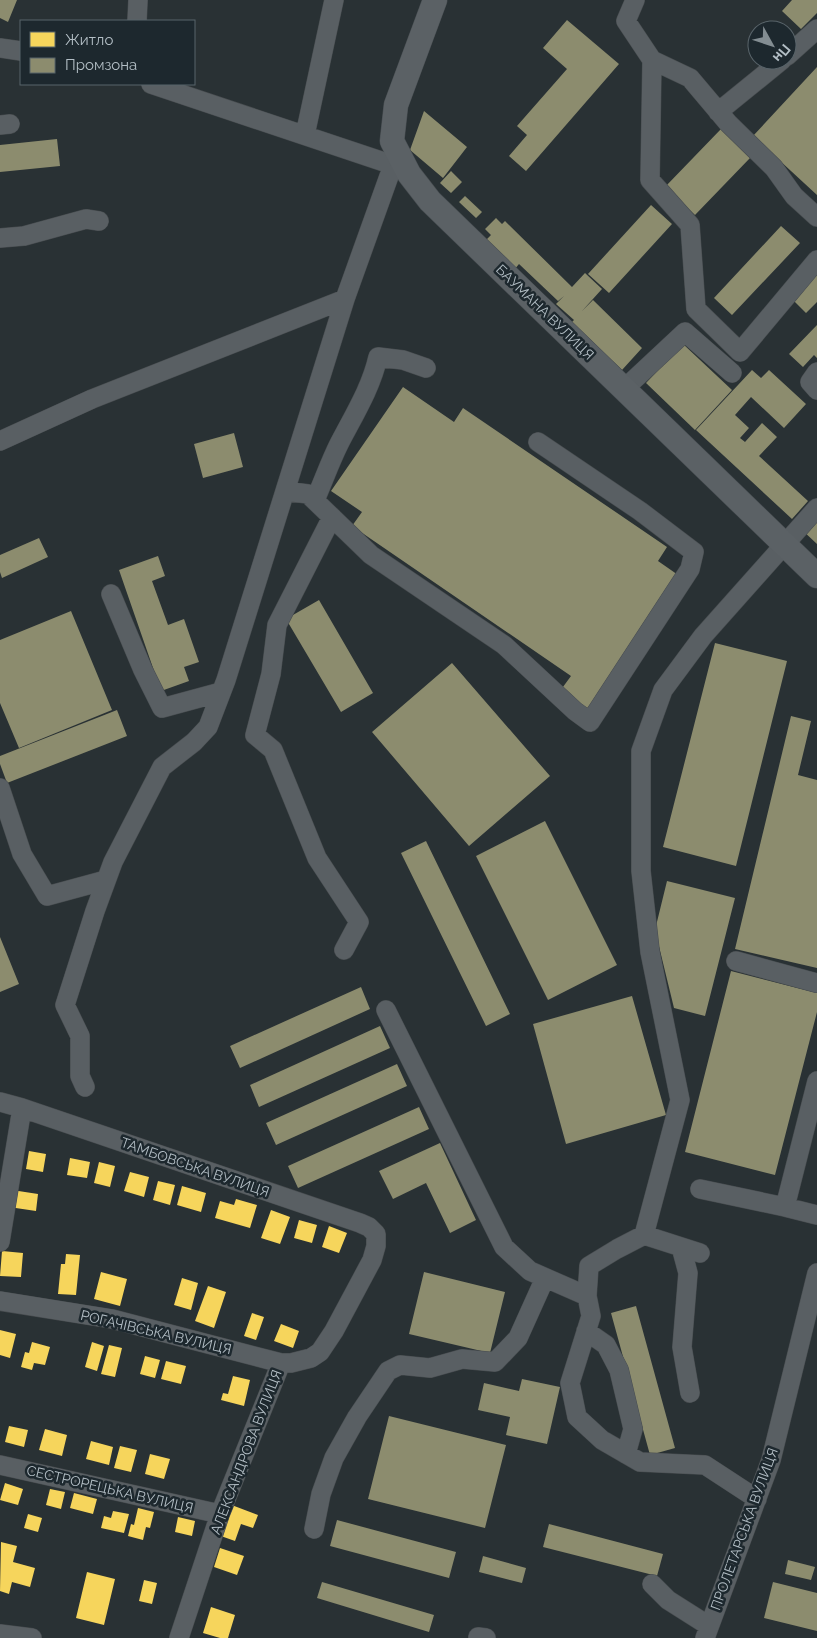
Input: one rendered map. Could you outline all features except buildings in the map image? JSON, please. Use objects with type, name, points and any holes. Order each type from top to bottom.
[{"type":"main road","name":"БАУМАНА ВУЛИЦЯ","points":[[435,0],[396,105],[392,141],[397,162],[430,201],[817,576]]},
{"type":"street","points":[[137,20],[138,0]]},
{"type":"street","points":[[305,135],[334,0]]},
{"type":"street","points":[[635,0],[626,21],[652,60],[690,78],[718,112],[774,168],[794,196],[817,217]]},
{"type":"street","points":[[797,47],[817,29]]},
{"type":"street","points":[[0,48],[20,51]]},
{"type":"street","points":[[652,60],[650,180],[690,225],[696,309],[740,352],[817,260]]},
{"type":"street","points":[[718,112],[770,70]]},
{"type":"street","points":[[84,1087],[80,1076],[80,1036],[65,1005],[94,911],[113,862],[162,767],[194,742],[208,727],[222,692],[345,299],[397,162],[305,135],[154,85]]},
{"type":"street","points":[[0,238],[24,236],[86,219],[99,222]]},
{"type":"street","points":[[0,441],[92,399],[345,299]]},
{"type":"street","points":[[624,389],[685,332],[732,374]]},
{"type":"street","points":[[315,500],[339,445],[360,407],[376,368],[378,357],[402,360],[426,368]]},
{"type":"street","points":[[817,372],[810,382],[817,390]]},
{"type":"street","points":[[285,491],[308,494],[372,554],[504,645],[590,722],[690,569],[694,552],[640,511],[538,442]]},
{"type":"street","points":[[644,1235],[680,1100],[650,952],[642,871],[641,751],[663,690],[703,636],[817,508]]},
{"type":"street","points":[[332,517],[277,625],[271,674],[255,735],[272,750],[316,858],[359,922],[344,950]]},
{"type":"street","points":[[111,594],[143,670],[162,708],[222,692]]},
{"type":"street","points":[[0,788],[22,854],[47,896],[106,880]]},
{"type":"street","points":[[736,962],[817,983]]},
{"type":"street","points":[[386,1010],[504,1247],[530,1271],[586,1296]]},
{"type":"street","points":[[785,1207],[817,1081]]},
{"type":"street","name":"ТАМБОВСЬКА ВУЛИЦЯ","points":[[0,1102],[360,1223],[376,1234],[376,1246]]},
{"type":"street","points":[[0,1242],[22,1108]]},
{"type":"street","points":[[700,1190],[817,1215]]},
{"type":"street","points":[[700,1253],[644,1235],[589,1266],[586,1296],[590,1316],[570,1383],[576,1417],[602,1440],[640,1462],[705,1465],[757,1499]]},
{"type":"street","name":"АЛЕКСАНДРОВА ВУЛИЦЯ","points":[[179,1638],[220,1514],[281,1363],[311,1358],[320,1352],[334,1331],[372,1260],[376,1246]]},
{"type":"street","points":[[681,1247],[688,1273],[682,1347],[690,1393]]},
{"type":"street","name":"ПРОЛЕТАРСЬКА ВУЛИЦЯ","points":[[707,1632],[771,1460],[817,1273]]},
{"type":"street","points":[[314,1529],[321,1494],[334,1458],[357,1417],[388,1371],[400,1365],[430,1368],[462,1359],[495,1362],[518,1338],[545,1278]]},
{"type":"street","name":"РОГАЧІВСЬКА ВУЛИЦЯ","points":[[0,1301],[112,1319],[281,1363]]},
{"type":"street","points":[[586,1331],[606,1345],[619,1370],[633,1430],[626,1454]]},
{"type":"street","name":"СЕСТРОРЕЦЬКА ВУЛИЦЯ","points":[[0,1465],[220,1514]]},
{"type":"street","points":[[652,1584],[668,1600],[707,1632]]},
{"type":"street","points":[[0,1634],[32,1638]]}]
